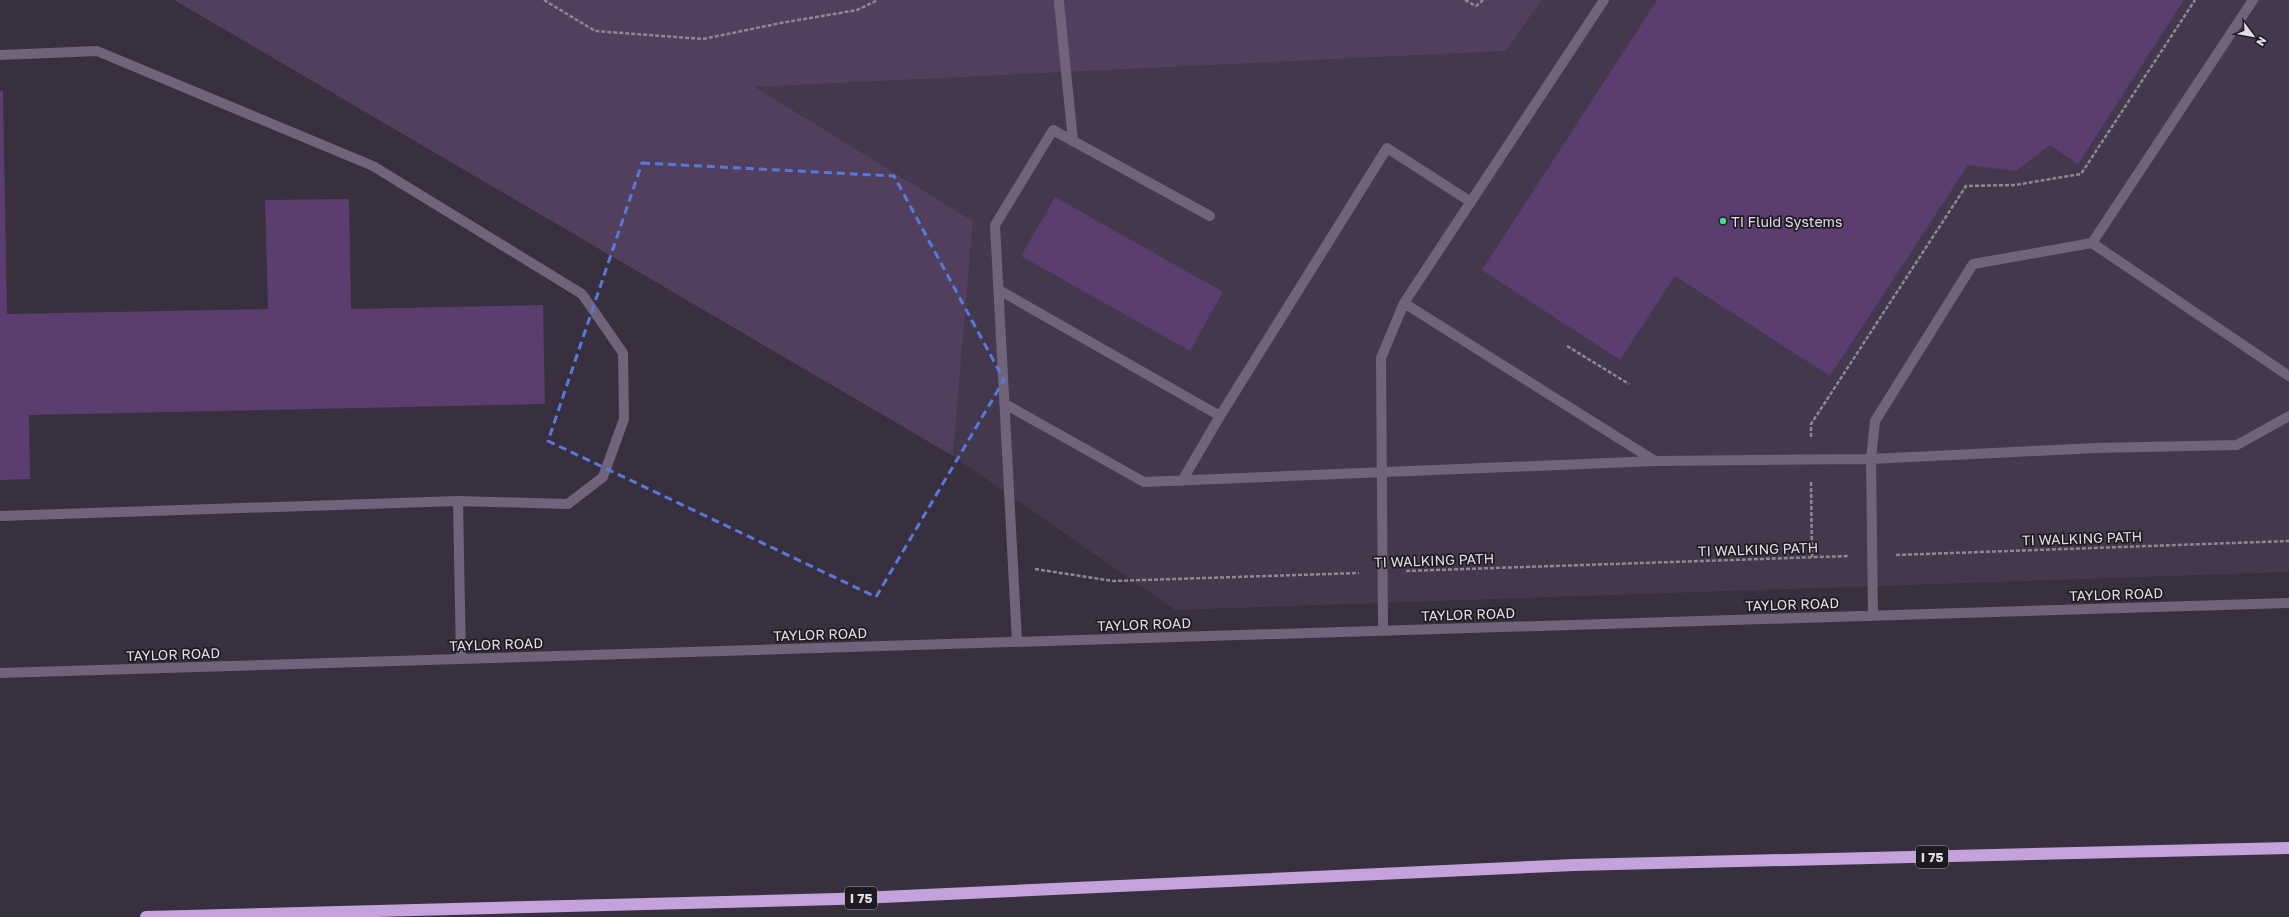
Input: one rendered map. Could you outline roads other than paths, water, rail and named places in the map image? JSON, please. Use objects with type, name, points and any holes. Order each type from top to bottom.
[{"type":"highway","name":"I 75","points":[[146,917],[838,900],[1574,865],[2289,848]]},
{"type":"street","points":[[1383,630],[1381,358],[1404,303],[1604,0]]},
{"type":"street","points":[[2092,243],[2253,0]]},
{"type":"street","points":[[1059,2],[1073,141]]},
{"type":"street","points":[[0,55],[97,51],[373,166],[582,294],[623,353],[624,419],[603,477],[568,504],[458,501],[0,516]]},
{"type":"street","points":[[1017,642],[995,225],[1053,130],[1210,216]]},
{"type":"street","points":[[1182,481],[1220,416],[1387,148],[1471,202]]},
{"type":"street","points":[[1873,615],[1871,459],[1875,421],[1974,264],[2092,243],[2289,376]]},
{"type":"street","points":[[999,290],[1220,416]]},
{"type":"street","points":[[1404,303],[1655,461]]},
{"type":"street","points":[[1005,404],[1144,482],[1655,461],[1871,459],[2088,449],[2237,445],[2289,416]]},
{"type":"street","points":[[458,501],[461,659]]},
{"type":"street","name":"TAYLOR ROAD","points":[[0,673],[2289,603]]},
{"type":"place","name":"TI Fluid Systems","points":[[1723,221]]}]
